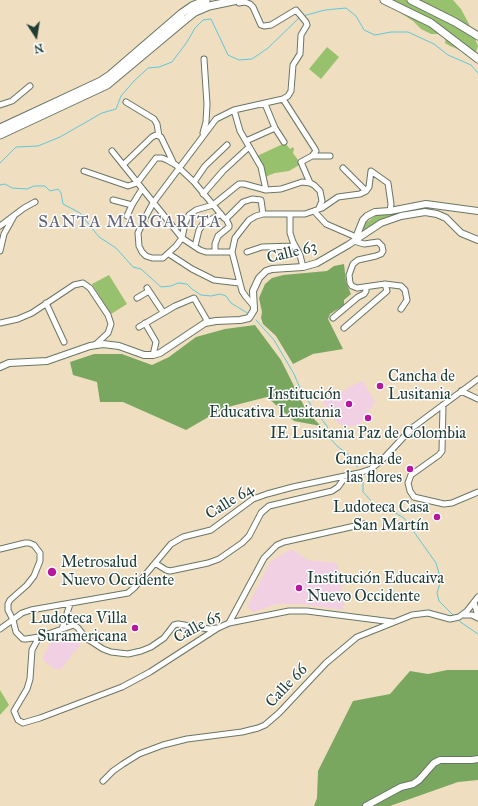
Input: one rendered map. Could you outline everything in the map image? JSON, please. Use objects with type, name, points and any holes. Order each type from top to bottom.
[{"type":"highway","points":[[0,128],[92,86],[110,75],[182,13],[192,6],[206,0]]},
{"type":"highway","points":[[384,0],[431,23],[478,59]]},
{"type":"highway","points":[[411,0],[455,22],[478,36]]},
{"type":"highway","points":[[0,135],[106,85],[195,12],[209,6],[239,2]]},
{"type":"main road","points":[[355,239],[367,216],[375,212],[430,204],[478,211]]},
{"type":"main road","name":"Calle 63","points":[[254,306],[253,291],[258,280],[264,273],[272,269],[303,267],[320,261],[355,239],[394,218],[428,212],[443,217],[462,233],[478,240]]},
{"type":"main road","points":[[0,367],[9,363],[47,361],[95,345],[112,344],[138,354],[153,355],[160,353],[195,328],[208,322],[249,318],[253,312],[254,306]]},
{"type":"main road","points":[[366,806],[400,787],[413,784],[434,763],[440,760],[478,759]]},
{"type":"street","points":[[239,2],[250,4],[253,7],[261,25],[264,26],[271,25],[296,10],[306,22],[307,25],[301,35],[300,54],[293,65],[291,91],[283,100],[234,110],[216,119],[177,166],[153,203],[138,233],[139,246],[142,252],[152,258],[163,258],[169,254],[182,238],[185,223],[189,215],[196,210],[213,205],[239,184],[266,190],[281,189],[302,182],[310,183],[320,191],[322,201],[320,208]]},
{"type":"street","points":[[202,136],[206,122],[207,104],[204,59]]},
{"type":"street","points":[[0,105],[12,101],[30,86]]},
{"type":"street","points":[[283,100],[316,151],[312,156],[301,162],[310,183]]},
{"type":"street","points":[[126,102],[154,119],[157,124],[159,136],[177,166]]},
{"type":"street","points":[[265,104],[275,128],[284,142]]},
{"type":"street","points":[[234,110],[238,125],[261,167],[266,190]]},
{"type":"street","points":[[246,141],[275,128]]},
{"type":"street","points":[[123,165],[152,137],[159,136]]},
{"type":"street","points":[[194,182],[204,166],[227,145]]},
{"type":"street","points":[[203,194],[223,171],[249,147]]},
{"type":"street","points":[[112,150],[182,238],[206,252],[232,252]]},
{"type":"street","points":[[312,156],[330,156]]},
{"type":"street","points":[[84,171],[128,186],[137,183],[156,158],[167,160],[177,166],[194,182],[230,225],[218,236],[215,252]]},
{"type":"street","points":[[344,168],[366,191]]},
{"type":"street","points":[[254,306],[246,298],[240,283],[232,252],[235,238],[249,220],[263,214],[305,214],[322,208],[338,197],[360,194],[366,191],[369,187],[371,171],[388,182],[391,204],[390,211]]},
{"type":"street","points":[[127,216],[132,204],[142,189]]},
{"type":"street","points":[[226,219],[243,202],[252,199],[260,200],[262,203],[263,214]]},
{"type":"street","points":[[113,200],[132,204]]},
{"type":"street","points":[[0,226],[24,208],[35,202]]},
{"type":"street","points":[[314,211],[326,224],[364,244],[378,242],[383,251],[381,254],[358,260],[351,266],[349,275],[350,283],[352,286],[357,288],[385,284],[401,286],[405,290],[407,300],[401,309]]},
{"type":"street","points":[[195,246],[199,230],[203,224],[221,214]]},
{"type":"street","points":[[0,250],[4,234],[15,215]]},
{"type":"street","points":[[290,215],[289,230],[300,255],[303,267]]},
{"type":"street","points":[[247,252],[262,247],[295,246]]},
{"type":"street","points":[[169,254],[192,269],[214,280],[240,283]]},
{"type":"street","points":[[0,323],[18,319],[32,313],[77,284],[83,283],[89,286],[108,315],[110,324],[108,334],[95,345]]},
{"type":"street","points":[[344,328],[387,291],[385,284]]},
{"type":"street","points":[[333,318],[358,297],[364,294],[366,287]]},
{"type":"street","points":[[137,298],[148,289],[163,312]]},
{"type":"street","points":[[139,327],[163,312],[194,298],[208,322]]},
{"type":"street","points":[[46,303],[64,342]]},
{"type":"street","points":[[145,323],[156,342],[153,355]]},
{"type":"street","points":[[478,379],[444,404],[442,450],[439,455],[411,475],[408,483],[410,491],[414,497],[444,504],[452,503],[478,492]]},
{"type":"street","points":[[461,392],[478,399]]},
{"type":"street","name":"Calle 64","points":[[0,629],[22,613],[30,610],[128,593],[135,587],[171,544],[177,540],[188,535],[211,530],[253,499],[267,494],[371,469],[385,457],[412,428],[444,404]]},
{"type":"street","points":[[155,563],[170,571],[208,563],[219,559],[245,540],[252,532],[261,513],[269,506],[332,491],[338,487],[346,476]]},
{"type":"street","points":[[229,623],[264,558],[277,545],[284,542],[364,524]]},
{"type":"street","points":[[0,549],[25,543],[32,544],[40,553],[40,561],[34,576],[27,585],[10,600],[8,604],[8,610],[18,635],[26,640],[32,650]]},
{"type":"street","points":[[464,615],[478,596]]},
{"type":"street","points":[[474,602],[478,617]]},
{"type":"street","points":[[62,628],[70,604]]},
{"type":"street","points":[[236,610],[239,617],[243,620]]},
{"type":"street","name":"Calle 65","points":[[32,650],[30,679],[23,697],[14,711],[18,720],[22,723],[122,687],[150,672],[218,628],[229,623],[289,611],[307,611],[394,622]]},
{"type":"street","name":"Calle 66","points":[[103,781],[113,771],[139,754],[163,745],[187,738],[242,732],[266,725],[335,654],[357,637],[412,615],[424,614],[455,619],[464,615]]},
{"type":"street","points":[[464,615],[478,617]]},
{"type":"street","points":[[26,640],[74,625],[86,638],[103,649],[110,652],[128,654],[151,647],[164,638],[174,625],[178,624],[209,629],[218,628]]},
{"type":"street","points":[[32,650],[39,637]]},
{"type":"shaded area","name":"Institución Educativa Lusitania","points":[[363,381],[375,402],[361,423],[352,427],[338,424],[325,406],[323,400],[333,398],[351,386]]},
{"type":"shaded area","name":"Institución Educaiva Nuevo Occidente","points":[[291,549],[308,560],[337,563],[341,580],[344,610],[300,604],[277,604],[254,612],[249,609],[248,605],[271,561]]},
{"type":"shaded area","points":[[64,632],[81,644],[61,669],[55,669],[45,662],[43,657],[50,643]]},
{"type":"green space","points":[[392,0],[453,0],[461,9],[469,24],[478,46],[476,52],[470,54],[445,43],[446,34],[431,34],[421,29],[413,21],[393,8],[391,2]]},
{"type":"green space","points":[[327,47],[339,57],[321,79],[309,69]]},
{"type":"green space","points":[[285,143],[290,149],[293,147],[293,153],[301,164],[289,171],[275,173],[265,177],[264,167],[257,156]]},
{"type":"green space","points":[[405,212],[405,214],[392,217],[365,230],[362,229],[364,224],[377,215]]},
{"type":"green space","points":[[344,264],[346,282],[351,294],[344,300],[344,305],[330,314],[328,319],[343,349],[313,354],[293,364],[276,336],[263,324],[259,298],[265,284],[272,278],[283,275],[327,271],[334,266]]},
{"type":"green space","points":[[109,275],[127,304],[111,314],[92,284]]},
{"type":"green space","points":[[255,325],[281,360],[307,412],[321,426],[294,421],[267,397],[224,408],[186,430],[123,402],[100,402],[97,382],[73,375],[70,362],[94,354],[122,354],[152,365],[169,357],[196,337],[225,329]]},
{"type":"green space","points":[[447,670],[478,670],[478,780],[458,782],[390,806],[314,806],[317,798],[318,771],[353,701],[390,694],[410,671],[428,674]]},
{"type":"green space","points":[[0,690],[9,705],[0,715]]},
{"type":"waterway","points":[[303,16],[325,10],[346,8],[356,16],[364,30],[375,35],[391,32],[408,32],[434,44],[448,55],[471,65],[478,73]]},
{"type":"waterway","points":[[0,163],[16,147],[38,146],[60,137],[102,113],[116,109],[121,96],[148,68],[159,67],[172,62],[187,42],[195,28],[203,20],[211,19],[228,55],[239,60],[252,59],[268,48],[300,17]]},
{"type":"waterway","points":[[0,185],[5,184],[12,188],[27,189],[34,186],[45,186],[50,191],[58,189],[61,193],[63,204],[80,213],[99,237],[116,248],[133,267],[141,269],[161,287],[171,286],[178,283],[187,284],[201,295],[211,296],[220,294],[226,296],[231,303],[249,314]]},
{"type":"waterway","points":[[256,320],[274,340],[294,374],[300,388],[327,426],[329,437],[337,446],[354,459],[357,467]]},
{"type":"waterway","points":[[361,475],[363,477],[363,492],[376,506],[387,508],[404,518],[436,563],[441,580],[437,593],[439,601],[453,615]]},
{"type":"waterway","points":[[459,621],[478,634]]},
{"type":"place","name":"Cancha de Lusitania","points":[[380,386]]},
{"type":"place","name":"Institución Educativa Lusitania","points":[[349,404]]},
{"type":"place","name":"IE Lusitania Paz de Colombia","points":[[368,418]]},
{"type":"place","name":"Cancha de las flores","points":[[410,469]]},
{"type":"place","name":"Ludoteca Casa San Martín","points":[[437,517]]},
{"type":"place","name":"Metrosalud Nuevo Occidente","points":[[52,572]]},
{"type":"place","name":"Institución Educaiva Nuevo Occidente","points":[[299,588]]},
{"type":"place","name":"Ludoteca Villa Suramericana","points":[[135,628]]},
{"type":"district","name":"SANTA MARGARITA","points":[[130,223]]}]
